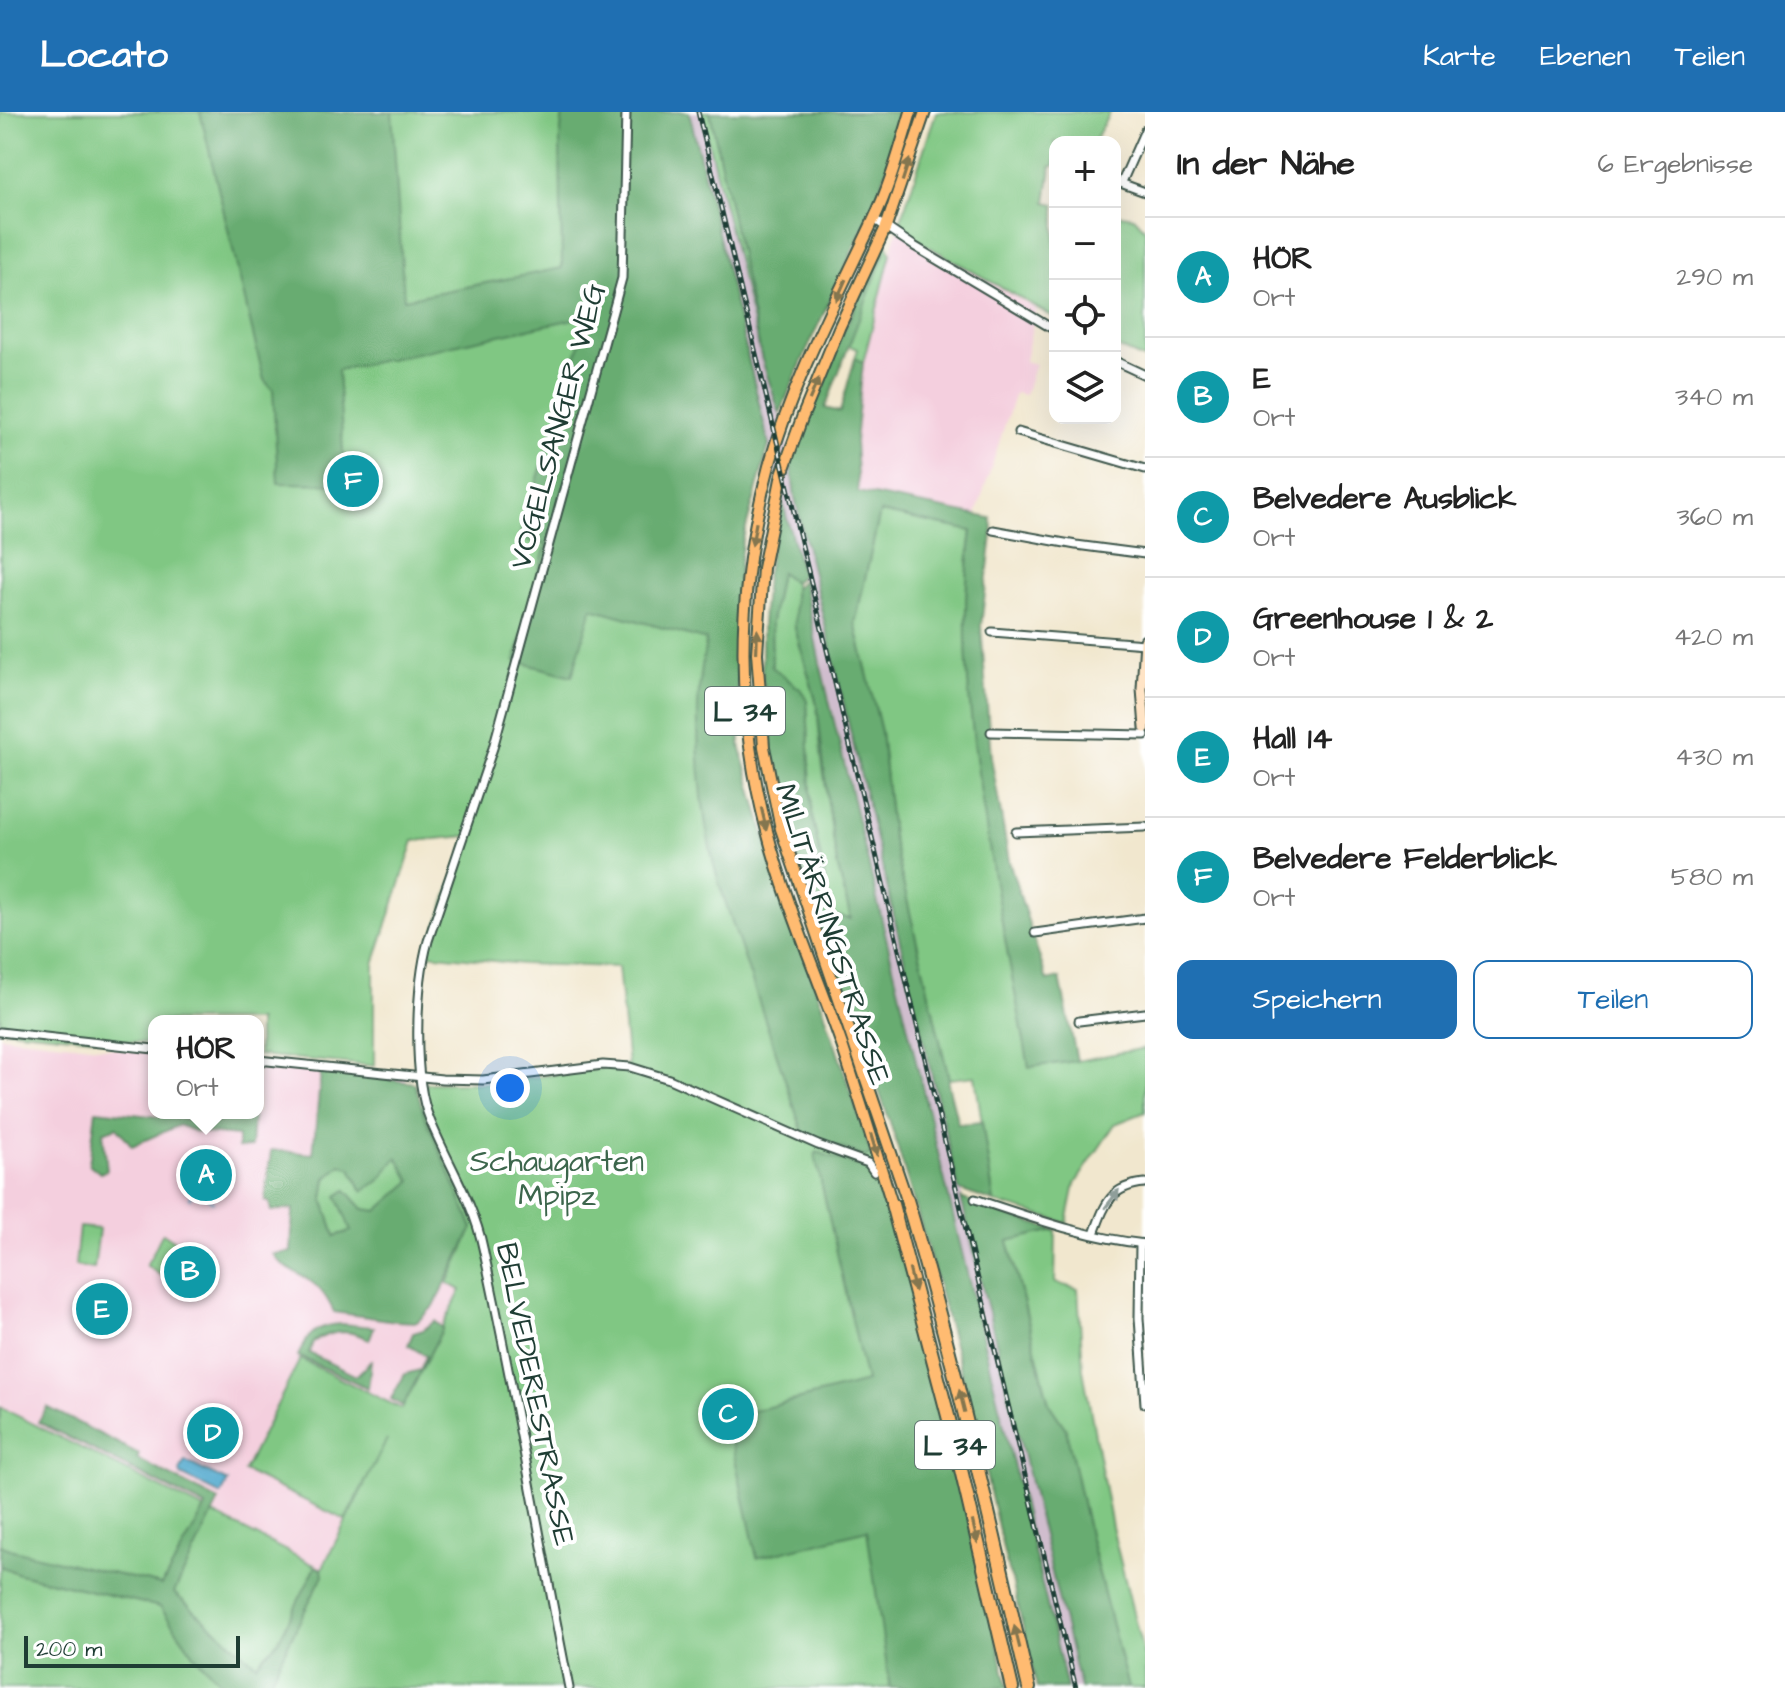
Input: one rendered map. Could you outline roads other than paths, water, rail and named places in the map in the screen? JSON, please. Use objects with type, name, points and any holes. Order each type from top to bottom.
[{"type":"highway","name":"MILITÄRRINGSTRASSE","points":[[907,1200],[935,1291],[1029,1688]]},
{"type":"highway","name":"MILITÄRRINGSTRASSE","points":[[892,1204],[952,1431],[1012,1688]]},
{"type":"main road","name":"MILITÄRRINGSTRASSE","points":[[892,1204],[843,1048],[796,924],[767,832],[749,748],[742,651],[749,566],[770,464],[805,369],[874,219],[911,112]]},
{"type":"main road","name":"MILITÄRRINGSTRASSE","points":[[907,1200],[781,829],[764,747],[757,653],[763,568],[782,474],[829,354],[886,227],[925,112]]},
{"type":"street","name":"VOGELSANGER WEG","points":[[493,748],[622,278],[626,112]]},
{"type":"street","points":[[1121,176],[1145,130]]},
{"type":"street","points":[[1121,183],[1145,192]]},
{"type":"street","points":[[874,219],[1049,327]]},
{"type":"street","points":[[1121,364],[1145,375]]},
{"type":"street","points":[[1018,432],[1145,469]]},
{"type":"street","points":[[993,530],[1145,554]]},
{"type":"street","points":[[992,632],[1145,642],[1142,689],[1145,728]]},
{"type":"street","points":[[991,732],[1145,735]]},
{"type":"street","name":"BELVEDERESTRASSE","points":[[493,748],[422,962],[418,1077],[430,1121],[482,1244],[569,1688]]},
{"type":"street","points":[[1016,832],[1145,827]]},
{"type":"street","points":[[1035,933],[1145,918]]},
{"type":"street","points":[[1079,1021],[1145,1013]]},
{"type":"street","points":[[0,1032],[148,1048]]},
{"type":"street","points":[[264,1061],[418,1077],[483,1080],[603,1065],[630,1067],[669,1079],[818,1145],[868,1163],[874,1172]]},
{"type":"street","points":[[1094,1234],[1112,1195],[1128,1185],[1145,1183]]},
{"type":"street","points":[[975,1199],[1032,1219],[1142,1244],[1139,1318],[1145,1404]]},
{"type":"water","points":[[185,1461],[228,1482],[221,1495],[181,1475]]},
{"type":"waterway","points":[[180,1172],[193,1183],[190,1199]]},
{"type":"waterway","points":[[193,1185],[195,1190],[213,1202]]},
{"type":"railway","points":[[698,112],[1076,1688]]},
{"type":"place","name":"Belvedere Felderblick","points":[[353,481]]},
{"type":"place","name":"HÖR","points":[[206,1175]]},
{"type":"place","name":"E","points":[[190,1272]]},
{"type":"place","name":"Hall 14","points":[[102,1309]]},
{"type":"place","name":"Belvedere Ausblick","points":[[728,1414]]},
{"type":"place","name":"Greenhouse 1 & 2","points":[[213,1433]]},
{"type":"park label","name":"Schaugarten Mpipz","points":[[557,1178]]}]
